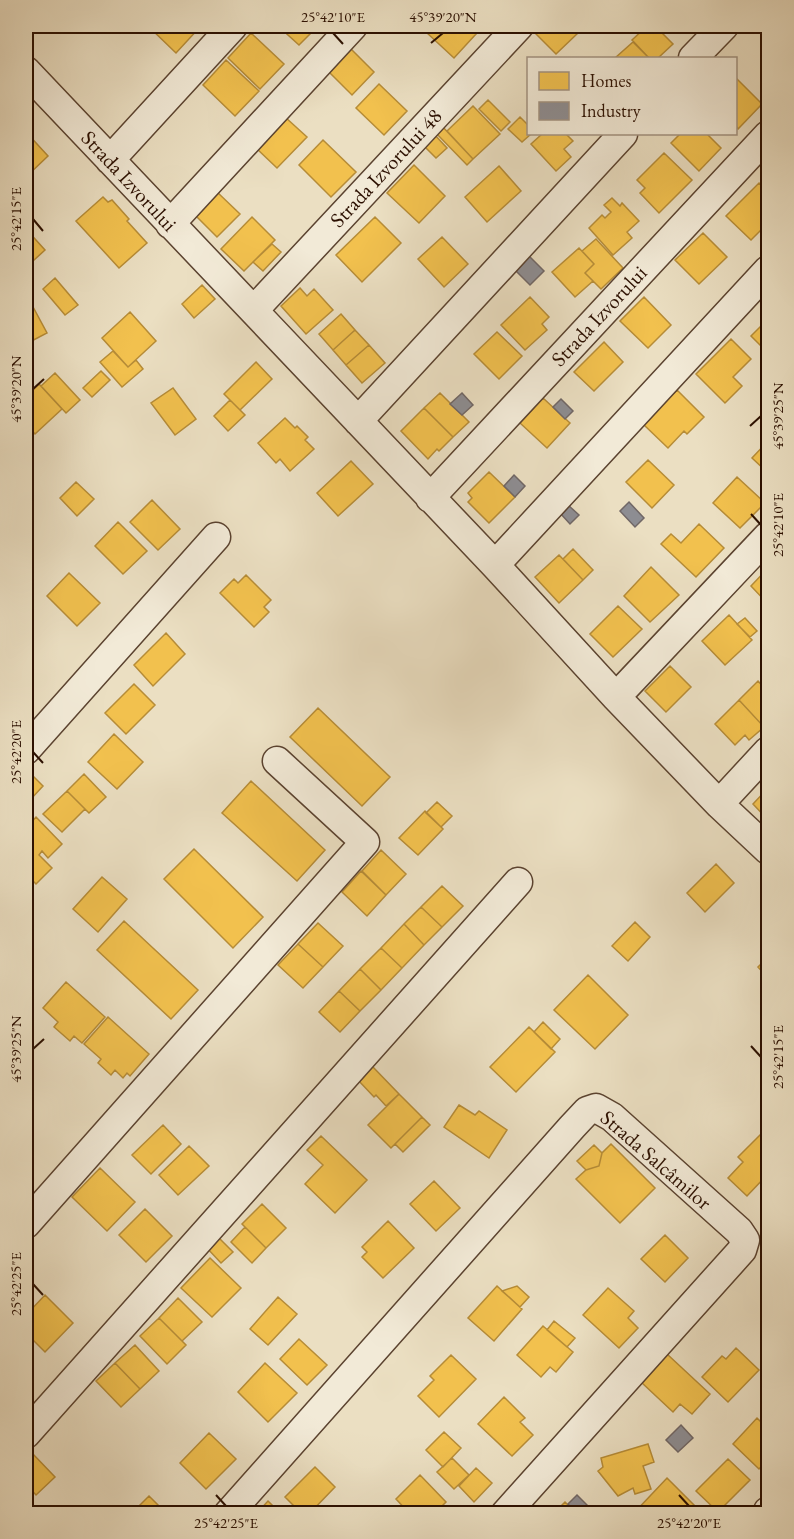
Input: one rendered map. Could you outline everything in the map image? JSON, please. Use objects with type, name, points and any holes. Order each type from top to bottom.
[{"type":"street","points":[[110,160],[233,26]]},
{"type":"street","points":[[170,224],[353,26]]},
{"type":"street","name":"Strada Izvorului 48","points":[[254,310],[519,26]]},
{"type":"street","points":[[694,57],[724,26]]},
{"type":"street","name":"Strada Izvorului","points":[[26,71],[495,565],[616,697],[719,804],[768,850]]},
{"type":"street","points":[[357,421],[622,135]]},
{"type":"street","name":"Strada Izvorului","points":[[430,498],[768,135]]},
{"type":"street","points":[[495,565],[768,270]]},
{"type":"street","points":[[616,697],[768,536]]},
{"type":"street","points":[[26,750],[216,537]]},
{"type":"street","points":[[719,804],[768,751]]},
{"type":"street","points":[[26,1224],[372,834],[277,761]]},
{"type":"street","points":[[26,1434],[518,882]]},
{"type":"street","name":"Strada Salcâmilor","points":[[228,1514],[572,1127],[587,1111],[596,1108],[612,1117],[745,1240],[742,1250],[505,1514]]},
{"type":"building: Homes","points":[[148,26],[198,26],[200,27],[176,53]]},
{"type":"building: Homes","points":[[278,26],[318,26],[299,45]]},
{"type":"building: Homes","points":[[432,26],[467,26],[476,34],[454,58],[426,32]]},
{"type":"building: Homes","points":[[572,26],[579,32],[556,54],[529,27]]},
{"type":"building: Homes","points":[[647,26],[655,26],[673,44],[659,57],[648,57],[632,40]]},
{"type":"building: Homes","points":[[251,33],[284,64],[260,89],[228,58]]},
{"type":"building: Homes","points":[[633,42],[648,57],[616,57]]},
{"type":"building: Homes","points":[[348,46],[374,72],[352,95],[326,69]]},
{"type":"building: Homes","points":[[226,60],[259,91],[235,116],[203,85]]},
{"type":"building: Homes","points":[[737,79],[762,104],[738,129],[737,128]]},
{"type":"building: Homes","points":[[379,84],[407,111],[384,135],[356,108]]},
{"type":"building: Homes","points":[[488,100],[510,122],[501,131],[479,109]]},
{"type":"building: Homes","points":[[473,106],[500,134],[473,159],[447,131]]},
{"type":"building: Homes","points":[[285,117],[307,137],[277,168],[256,148]]},
{"type":"building: Homes","points":[[520,117],[527,124],[527,135],[530,135],[522,142],[508,129]]},
{"type":"building: Homes","points":[[440,124],[473,159],[467,165],[434,131]]},
{"type":"building: Homes","points":[[26,132],[48,156],[26,177]]},
{"type":"building: Homes","points":[[433,133],[447,148],[436,158],[422,144]]},
{"type":"building: Homes","points":[[541,135],[567,135],[573,141],[564,149],[571,157],[556,171],[531,144]]},
{"type":"building: Homes","points":[[679,135],[708,135],[721,148],[699,171],[671,143]]},
{"type":"building: Homes","points":[[323,140],[356,172],[331,197],[299,165]]},
{"type":"building: Homes","points":[[664,153],[692,180],[659,213],[640,193],[645,188],[637,180]]},
{"type":"building: Homes","points":[[414,165],[445,196],[419,223],[387,193]]},
{"type":"building: Homes","points":[[499,166],[521,191],[487,222],[465,197]]},
{"type":"building: Homes","points":[[759,183],[768,193],[768,223],[751,240],[726,216]]},
{"type":"building: Homes","points":[[216,191],[240,214],[217,237],[193,213]]},
{"type":"building: Homes","points":[[103,197],[108,202],[112,200],[147,243],[119,268],[76,221]]},
{"type":"building: Homes","points":[[612,198],[620,206],[622,203],[639,221],[627,232],[632,238],[613,255],[589,228],[602,215],[605,218],[611,212],[604,205]]},
{"type":"building: Homes","points":[[252,217],[275,240],[244,271],[221,249]]},
{"type":"building: Homes","points":[[375,217],[401,243],[362,282],[336,255]]},
{"type":"building: Homes","points":[[26,229],[45,250],[33,261],[26,253]]},
{"type":"building: Homes","points":[[703,233],[727,257],[699,284],[675,260]]},
{"type":"building: Homes","points":[[442,237],[468,264],[444,287],[418,259]]},
{"type":"building: Homes","points":[[596,239],[623,268],[601,289],[585,273],[594,264],[582,251]]},
{"type":"building: Homes","points":[[272,244],[281,252],[263,271],[253,262]]},
{"type":"building: Homes","points":[[579,248],[594,264],[585,273],[593,281],[575,297],[552,272]]},
{"type":"building: Homes","points":[[55,278],[78,305],[65,315],[43,289]]},
{"type":"building: Homes","points":[[202,285],[215,299],[194,318],[182,304]]},
{"type":"building: Homes","points":[[300,288],[307,296],[314,289],[333,310],[306,334],[281,306]]},
{"type":"building: Homes","points":[[530,297],[549,317],[542,324],[547,330],[525,350],[501,325]]},
{"type":"building: Homes","points":[[644,297],[671,325],[648,348],[620,321]]},
{"type":"building: Homes","points":[[32,305],[47,333],[26,344],[26,309]]},
{"type":"building: Homes","points":[[130,312],[156,341],[128,367],[102,338]]},
{"type":"building: Homes","points":[[341,314],[355,330],[333,350],[319,334]]},
{"type":"building: Homes","points":[[768,319],[768,353],[751,336]]},
{"type":"building: Homes","points":[[355,330],[369,345],[346,365],[333,350]]},
{"type":"building: Homes","points":[[497,332],[522,356],[499,379],[474,354]]},
{"type":"building: Homes","points":[[731,339],[751,359],[733,377],[742,386],[725,403],[696,374]]},
{"type":"building: Homes","points":[[604,342],[623,362],[594,391],[574,372]]},
{"type":"building: Homes","points":[[369,345],[385,363],[362,383],[346,365]]},
{"type":"building: Homes","points":[[113,351],[128,367],[136,360],[143,369],[122,387],[100,362]]},
{"type":"building: Homes","points":[[256,362],[272,379],[240,410],[224,394]]},
{"type":"building: Homes","points":[[101,371],[110,380],[92,397],[83,388]]},
{"type":"building: Homes","points":[[55,373],[80,400],[66,413],[41,386]]},
{"type":"building: Homes","points":[[39,384],[62,409],[35,434],[26,424],[26,397]]},
{"type":"building: Homes","points":[[173,388],[196,419],[175,435],[151,403]]},
{"type":"building: Homes","points":[[677,390],[704,417],[687,434],[684,431],[668,448],[643,424]]},
{"type":"building: Homes","points":[[440,393],[469,422],[453,437],[424,408]]},
{"type":"building: Homes","points":[[543,398],[570,423],[547,448],[520,423]]},
{"type":"building: Homes","points":[[230,400],[245,415],[228,431],[214,416]]},
{"type":"building: Homes","points":[[424,408],[453,437],[428,459],[401,431]]},
{"type":"building: Homes","points":[[285,418],[308,437],[305,440],[314,449],[290,471],[280,459],[276,463],[258,443]]},
{"type":"building: Homes","points":[[768,441],[768,473],[752,458]]},
{"type":"building: Homes","points":[[648,460],[674,485],[652,508],[626,482]]},
{"type":"building: Homes","points":[[351,461],[373,484],[338,516],[317,493]]},
{"type":"building: Homes","points":[[489,472],[515,497],[489,523],[468,502],[472,498],[468,493]]},
{"type":"building: Homes","points":[[737,477],[765,503],[740,528],[713,503]]},
{"type":"building: Homes","points":[[76,482],[94,499],[77,516],[60,498]]},
{"type":"building: Homes","points":[[152,500],[180,529],[158,550],[130,522]]},
{"type":"building: Homes","points":[[118,522],[147,551],[123,574],[95,546]]},
{"type":"building: Homes","points":[[699,524],[724,548],[696,577],[661,544],[671,534],[681,543]]},
{"type":"building: Homes","points":[[573,549],[593,570],[583,580],[563,559]]},
{"type":"building: Homes","points":[[559,555],[583,580],[559,603],[535,577]]},
{"type":"building: Homes","points":[[651,567],[679,595],[650,622],[624,596]]},
{"type":"building: Homes","points":[[768,568],[768,604],[751,586]]},
{"type":"building: Homes","points":[[69,573],[100,603],[77,626],[47,596]]},
{"type":"building: Homes","points":[[246,575],[271,600],[264,607],[269,612],[254,627],[220,593],[234,579],[238,583]]},
{"type":"building: Homes","points":[[618,606],[642,629],[613,657],[590,634]]},
{"type":"building: Homes","points":[[729,615],[752,640],[725,665],[702,641]]},
{"type":"building: Homes","points":[[745,618],[757,631],[750,637],[737,624]]},
{"type":"building: Homes","points":[[166,633],[185,654],[153,686],[134,665]]},
{"type":"building: Homes","points":[[670,666],[691,687],[666,712],[645,691]]},
{"type":"building: Homes","points":[[758,681],[768,692],[768,722],[764,727],[739,700]]},
{"type":"building: Homes","points":[[134,684],[155,705],[126,734],[105,713]]},
{"type":"building: Homes","points":[[739,700],[764,727],[749,740],[745,735],[735,745],[715,724]]},
{"type":"building: Homes","points":[[318,708],[390,777],[362,806],[290,737]]},
{"type":"building: Homes","points":[[114,734],[143,762],[117,789],[88,762]]},
{"type":"building: Homes","points":[[26,769],[43,786],[31,799],[26,794]]},
{"type":"building: Homes","points":[[84,774],[106,797],[89,813],[67,791]]},
{"type":"building: Homes","points":[[251,781],[325,850],[297,881],[222,813]]},
{"type":"building: Homes","points":[[768,788],[768,820],[753,804]]},
{"type":"building: Homes","points":[[67,791],[85,809],[62,832],[43,814]]},
{"type":"building: Homes","points":[[437,802],[452,816],[441,827],[426,813]]},
{"type":"building: Homes","points":[[425,811],[443,829],[418,855],[399,838]]},
{"type":"building: Homes","points":[[36,817],[62,844],[48,858],[42,851],[39,855],[52,868],[36,884],[26,874],[26,828]]},
{"type":"building: Homes","points":[[194,849],[263,917],[233,948],[164,879]]},
{"type":"building: Homes","points":[[381,850],[406,874],[386,895],[362,871]]},
{"type":"building: Homes","points":[[716,864],[734,883],[705,912],[687,893]]},
{"type":"building: Homes","points":[[361,871],[386,895],[367,916],[342,892]]},
{"type":"building: Homes","points":[[102,877],[127,899],[98,932],[73,909]]},
{"type":"building: Homes","points":[[442,886],[463,906],[442,927],[421,907]]},
{"type":"building: Homes","points":[[421,907],[442,927],[424,945],[404,924]]},
{"type":"building: Homes","points":[[124,921],[198,990],[171,1019],[97,950]]},
{"type":"building: Homes","points":[[635,922],[650,937],[628,961],[612,946]]},
{"type":"building: Homes","points":[[318,923],[343,946],[323,967],[298,944]]},
{"type":"building: Homes","points":[[404,924],[424,945],[402,968],[381,948]]},
{"type":"building: Homes","points":[[298,944],[323,967],[303,988],[278,965]]},
{"type":"building: Homes","points":[[381,948],[402,968],[381,990],[360,969]]},
{"type":"building: Homes","points":[[768,957],[768,978],[758,967]]},
{"type":"building: Homes","points":[[360,969],[381,990],[360,1011],[339,991]]},
{"type":"building: Homes","points":[[588,975],[628,1015],[595,1049],[554,1010]]},
{"type":"building: Homes","points":[[66,982],[105,1017],[82,1043],[74,1036],[70,1041],[54,1027],[58,1022],[43,1008]]},
{"type":"building: Homes","points":[[339,991],[360,1011],[340,1032],[319,1012]]},
{"type":"building: Homes","points":[[108,1017],[149,1054],[130,1076],[127,1073],[123,1078],[115,1070],[111,1075],[98,1063],[101,1059],[84,1044]]},
{"type":"building: Homes","points":[[543,1022],[560,1039],[551,1049],[534,1032]]},
{"type":"building: Homes","points":[[529,1027],[555,1052],[516,1092],[490,1067]]},
{"type":"building: Homes","points":[[372,1066],[399,1094],[386,1106],[358,1080]]},
{"type":"building: Homes","points":[[399,1094],[422,1117],[391,1148],[368,1125]]},
{"type":"building: Homes","points":[[459,1105],[475,1115],[479,1111],[507,1130],[489,1158],[444,1127]]},
{"type":"building: Homes","points":[[422,1117],[430,1125],[403,1152],[395,1144]]},
{"type":"building: Homes","points":[[163,1125],[181,1144],[151,1174],[132,1155]]},
{"type":"building: Homes","points":[[762,1133],[768,1139],[768,1174],[747,1196],[728,1178],[743,1162],[738,1157]]},
{"type":"building: Homes","points":[[321,1136],[367,1180],[335,1213],[305,1184],[323,1165],[307,1150]]},
{"type":"building: Homes","points":[[611,1144],[655,1188],[620,1223],[576,1179],[586,1170],[599,1166],[602,1153]]},
{"type":"building: Homes","points":[[594,1145],[602,1153],[599,1166],[586,1170],[577,1161]]},
{"type":"building: Homes","points":[[189,1146],[209,1166],[178,1195],[159,1175]]},
{"type":"building: Homes","points":[[100,1168],[135,1202],[107,1231],[72,1197]]},
{"type":"building: Homes","points":[[434,1181],[460,1208],[436,1231],[410,1204]]},
{"type":"building: Homes","points":[[262,1204],[286,1228],[266,1248],[242,1224]]},
{"type":"building: Homes","points":[[145,1209],[172,1236],[146,1262],[119,1235]]},
{"type":"building: Homes","points":[[388,1221],[414,1248],[383,1278],[362,1257],[367,1252],[362,1247]]},
{"type":"building: Homes","points":[[245,1227],[266,1248],[252,1263],[231,1242]]},
{"type":"building: Homes","points":[[665,1235],[688,1258],[665,1282],[641,1259]]},
{"type":"building: Homes","points":[[217,1236],[233,1252],[221,1263],[206,1247]]},
{"type":"building: Homes","points":[[210,1258],[241,1288],[212,1317],[181,1288]]},
{"type":"building: Homes","points":[[497,1286],[522,1309],[494,1341],[468,1318]]},
{"type":"building: Homes","points":[[517,1286],[529,1297],[520,1307],[502,1291]]},
{"type":"building: Homes","points":[[608,1288],[634,1311],[628,1318],[638,1328],[619,1348],[583,1315]]},
{"type":"building: Homes","points":[[45,1295],[73,1323],[45,1352],[26,1333],[26,1315]]},
{"type":"building: Homes","points":[[278,1297],[297,1314],[268,1345],[250,1329]]},
{"type":"building: Homes","points":[[178,1298],[202,1322],[182,1341],[159,1318]]},
{"type":"building: Homes","points":[[159,1318],[186,1345],[167,1364],[140,1336]]},
{"type":"building: Homes","points":[[554,1321],[575,1338],[567,1347],[547,1330]]},
{"type":"building: Homes","points":[[543,1326],[573,1352],[556,1372],[550,1367],[541,1377],[517,1355]]},
{"type":"building: Homes","points":[[299,1339],[327,1365],[307,1385],[280,1359]]},
{"type":"building: Homes","points":[[135,1345],[159,1371],[140,1389],[115,1363]]},
{"type":"building: Homes","points":[[736,1348],[759,1370],[728,1402],[702,1377],[722,1356],[726,1359]]},
{"type":"building: Homes","points":[[667,1354],[710,1394],[692,1414],[680,1404],[673,1412],[641,1382]]},
{"type":"building: Homes","points":[[451,1355],[476,1379],[439,1417],[418,1396],[434,1380],[430,1376]]},
{"type":"building: Homes","points":[[115,1363],[140,1389],[121,1407],[96,1381]]},
{"type":"building: Homes","points":[[265,1363],[297,1393],[268,1422],[238,1392]]},
{"type":"building: Homes","points":[[26,1386],[33,1393],[26,1401]]},
{"type":"building: Homes","points":[[504,1397],[525,1418],[520,1422],[533,1435],[512,1456],[478,1424]]},
{"type":"building: Homes","points":[[757,1418],[768,1429],[768,1459],[759,1469],[733,1444]]},
{"type":"building: Homes","points":[[444,1432],[461,1448],[443,1467],[426,1450]]},
{"type":"building: Homes","points":[[209,1433],[236,1459],[206,1489],[180,1463]]},
{"type":"building: Homes","points":[[648,1444],[654,1462],[643,1466],[651,1489],[635,1494],[633,1488],[618,1496],[598,1471],[603,1467],[601,1458]]},
{"type":"building: Homes","points":[[32,1453],[55,1477],[36,1495],[26,1484],[26,1459]]},
{"type":"building: Homes","points":[[452,1458],[469,1475],[454,1489],[437,1472]]},
{"type":"building: Homes","points":[[728,1459],[750,1480],[718,1512],[696,1491]]},
{"type":"building: Homes","points":[[315,1467],[335,1487],[309,1514],[302,1514],[285,1497]]},
{"type":"building: Homes","points":[[476,1468],[492,1483],[474,1502],[459,1486]]},
{"type":"building: Homes","points":[[420,1475],[446,1502],[434,1514],[410,1514],[396,1499]]},
{"type":"building: Homes","points":[[667,1478],[699,1510],[695,1514],[633,1514]]},
{"type":"building: Homes","points":[[149,1496],[167,1514],[131,1514]]},
{"type":"building: Homes","points":[[268,1501],[281,1514],[256,1514]]},
{"type":"building: Homes","points":[[565,1502],[577,1514],[553,1514]]},
{"type":"building: Industry","points":[[528,255],[544,271],[530,285],[514,269]]},
{"type":"building: Industry","points":[[462,393],[473,405],[462,415],[450,404]]},
{"type":"building: Industry","points":[[561,399],[573,411],[565,419],[553,407]]},
{"type":"building: Industry","points":[[514,475],[525,486],[515,497],[504,486]]},
{"type":"building: Industry","points":[[629,502],[644,518],[635,527],[620,511]]},
{"type":"building: Industry","points":[[568,505],[579,515],[570,524],[560,513]]},
{"type":"building: Industry","points":[[681,1425],[693,1438],[678,1452],[666,1440]]},
{"type":"building: Industry","points":[[577,1495],[590,1508],[585,1514],[577,1514],[568,1504]]}]
